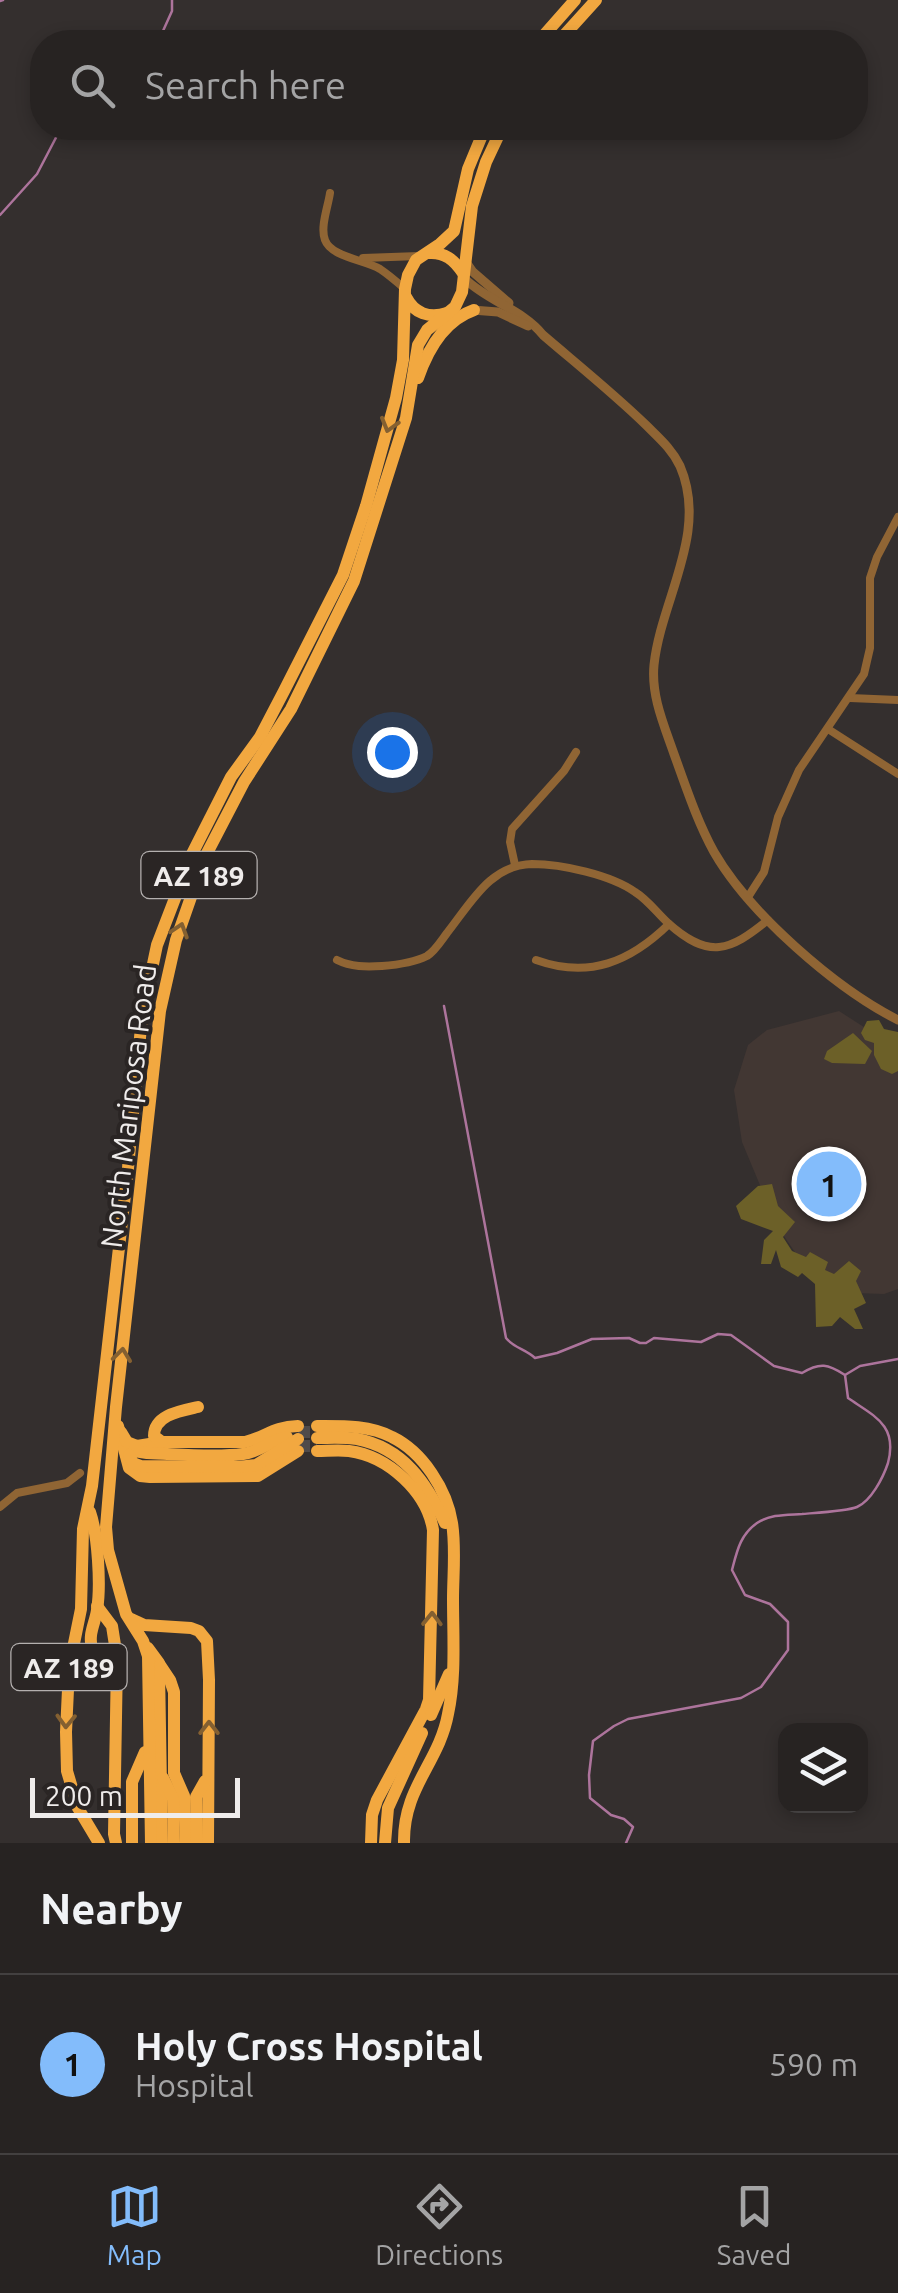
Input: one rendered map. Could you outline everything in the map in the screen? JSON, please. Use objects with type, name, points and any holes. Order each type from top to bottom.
[{"type":"highway","points":[[575,0],[579,13],[575,22]]},
{"type":"highway","points":[[549,30],[575,0]]},
{"type":"highway","points":[[568,30],[596,0]]},
{"type":"highway","name":"North Mariposa Road","points":[[90,1499],[142,1016],[157,945],[192,854],[232,777],[260,737],[342,575],[396,398],[404,350],[405,292],[412,266],[454,231],[468,169],[480,140]]},
{"type":"highway","name":"North Mariposa Road","points":[[107,1487],[160,1011],[176,940],[205,857],[244,782],[291,709],[354,581],[406,418],[418,345],[427,330],[458,302],[476,190],[496,140]]},
{"type":"highway","points":[[425,255],[439,253],[464,271]]},
{"type":"highway","points":[[405,292],[412,306],[422,313],[432,316],[448,312]]},
{"type":"highway","points":[[406,418],[431,348],[460,316],[474,310]]},
{"type":"highway","points":[[162,1442],[154,1436],[156,1424],[177,1412],[198,1407]]},
{"type":"highway","points":[[116,1411],[127,1447],[128,1468],[140,1476],[258,1476],[296,1439]]},
{"type":"highway","points":[[317,1439],[359,1427],[392,1437],[416,1455],[433,1476],[445,1497],[452,1524],[453,1673],[445,1726],[406,1809],[384,1843]]},
{"type":"highway","points":[[127,1447],[162,1442],[245,1442],[270,1430],[296,1439]]},
{"type":"highway","points":[[127,1447],[244,1448],[273,1434],[296,1439]]},
{"type":"highway","points":[[317,1439],[388,1468],[410,1484],[431,1519],[428,1690],[368,1805],[364,1820],[384,1843]]},
{"type":"highway","points":[[317,1439],[356,1439],[386,1449],[407,1464],[433,1497],[446,1525],[452,1555]]},
{"type":"highway","points":[[90,1499],[107,1487]]},
{"type":"highway","name":"AZ 189","points":[[107,1487],[108,1550],[126,1614],[174,1692],[174,1772],[180,1785],[171,1843]]},
{"type":"highway","name":"AZ 189","points":[[90,1499],[97,1536],[98,1606],[91,1628],[92,1649],[108,1651],[117,1659]]},
{"type":"highway","name":"AZ 189","points":[[90,1499],[83,1529],[77,1631],[68,1668],[65,1752],[72,1790],[99,1843]]},
{"type":"highway","name":"AZ 189","points":[[98,1606],[112,1626],[117,1659],[116,1843]]},
{"type":"highway","name":"AZ 189","points":[[126,1614],[144,1625],[198,1630],[207,1641],[207,1776],[171,1843]]},
{"type":"highway","name":"AZ 189","points":[[144,1641],[148,1656],[148,1735],[171,1843]]},
{"type":"highway","points":[[384,1843],[388,1808],[446,1684],[453,1657]]},
{"type":"highway","name":"AZ 189","points":[[158,1663],[162,1774],[154,1789],[171,1843]]},
{"type":"highway","points":[[384,1843],[396,1802],[453,1673]]},
{"type":"highway","name":"AZ 189","points":[[148,1735],[131,1790],[171,1843]]},
{"type":"street","points":[[330,193],[324,240],[334,252],[378,268],[405,292]]},
{"type":"street","points":[[354,258],[425,255]]},
{"type":"street","points":[[464,271],[485,296],[526,318]]},
{"type":"street","points":[[464,271],[473,272],[670,448],[687,488],[690,511],[688,536],[654,665],[654,689],[697,817],[714,852],[768,920],[819,966],[898,1020]]},
{"type":"street","points":[[448,312],[498,312],[543,335]]},
{"type":"street","points":[[748,897],[764,872],[787,794],[864,674],[870,648],[870,578],[898,516]]},
{"type":"street","points":[[888,538],[898,543]]},
{"type":"street","points":[[850,698],[898,700]]},
{"type":"street","points":[[828,729],[898,774]]},
{"type":"street","points":[[515,864],[511,853],[512,830],[576,752]]},
{"type":"street","points":[[337,960],[349,966],[385,966],[427,956],[490,879],[515,864],[541,864],[619,882],[698,944],[718,948],[739,941],[768,920]]},
{"type":"street","points":[[536,960],[554,966],[592,967],[617,962],[638,951],[668,924]]},
{"type":"street","points":[[0,1508],[17,1493],[67,1483],[80,1473]]},
{"type":"shaded area","points":[[839,1011],[898,1049],[898,1289],[884,1294],[855,1293],[810,1274],[777,1226],[742,1142],[734,1090],[748,1045],[767,1030]]},
{"type":"shaded area","points":[[879,1020],[884,1029],[898,1032],[898,1071],[892,1074],[881,1069],[874,1055],[874,1043],[865,1040],[861,1033],[867,1021]]},
{"type":"shaded area","points":[[853,1033],[872,1051],[865,1064],[832,1063],[824,1059],[827,1051]]},
{"type":"shaded area","points":[[772,1184],[778,1206],[795,1222],[783,1237],[792,1251],[806,1257],[810,1252],[828,1262],[825,1270],[834,1274],[849,1261],[861,1271],[856,1281],[866,1303],[854,1309],[863,1329],[855,1329],[840,1317],[832,1326],[816,1327],[815,1284],[802,1273],[798,1277],[781,1267],[776,1250],[771,1264],[761,1264],[764,1240],[773,1231],[741,1219],[736,1206],[758,1186]]},
{"type":"waterway","points":[[163,30],[172,11],[172,0]]},
{"type":"waterway","points":[[0,215],[37,174],[55,140]]},
{"type":"waterway","points":[[444,1006],[509,1341],[535,1358],[592,1339],[701,1342],[718,1334],[731,1335],[774,1366],[802,1373],[824,1366],[845,1375]]},
{"type":"waterway","points":[[626,1843],[633,1827],[590,1798],[593,1741],[628,1719],[741,1698],[761,1687],[788,1650],[788,1622],[770,1604],[745,1595],[732,1570],[740,1544],[751,1528],[768,1518],[853,1508],[872,1494],[888,1463],[890,1439],[882,1423],[848,1398],[845,1375],[860,1366],[898,1359]]},
{"type":"tunnel","points":[[298,1432],[317,1432]]},
{"type":"tunnel","points":[[298,1446],[317,1446]]},
{"type":"place","name":"Holy Cross Hospital","points":[[829,1184]]}]
